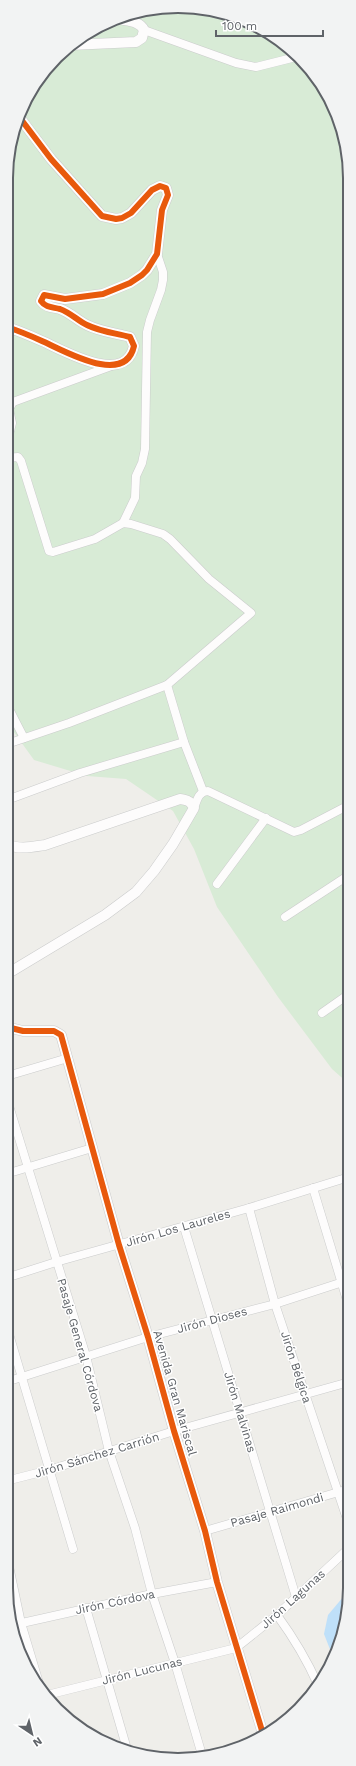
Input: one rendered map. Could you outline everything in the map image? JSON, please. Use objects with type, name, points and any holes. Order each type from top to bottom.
[{"type":"street","points":[[129,21],[142,26],[144,30],[236,64],[256,66],[291,58]]},
{"type":"street","points":[[81,44],[136,42],[142,38],[144,30]]},
{"type":"street","points":[[13,457],[18,457],[21,461],[49,551],[53,552],[95,539],[123,523],[134,498],[136,476],[142,463],[145,449],[147,332],[163,280],[163,272],[157,254],[162,210],[168,195],[166,188],[160,186],[152,190],[139,206],[122,218],[116,219],[102,216],[51,159],[23,122]]},
{"type":"street","points":[[13,402],[96,373],[127,359],[133,352],[134,346],[130,337],[100,330],[86,324],[60,309],[47,306],[41,301],[42,297],[44,295],[50,295],[65,298],[103,294],[130,283],[142,275],[157,254]]},
{"type":"street","points":[[13,329],[82,359],[100,364],[116,364]]},
{"type":"street","points":[[13,742],[70,723],[167,685],[251,613],[208,580],[170,538],[163,534],[123,523]]},
{"type":"street","points":[[167,685],[184,742],[203,791]]},
{"type":"street","points":[[13,717],[24,738]]},
{"type":"street","points":[[13,798],[80,773],[184,742]]},
{"type":"street","points":[[13,970],[105,915],[136,892],[154,871],[173,844],[203,791]]},
{"type":"street","points":[[203,791],[212,792],[294,832],[343,810]]},
{"type":"street","points":[[13,846],[26,847],[45,845],[180,800],[187,800],[192,803],[194,808]]},
{"type":"street","points":[[217,884],[266,818]]},
{"type":"street","points":[[285,917],[343,879]]},
{"type":"street","points":[[322,1013],[343,998]]},
{"type":"street","name":"Avenida Gran Mariscal","points":[[13,1028],[23,1031],[58,1032],[61,1035],[119,1245],[148,1337],[174,1431],[205,1531],[217,1582],[236,1648],[262,1730]]},
{"type":"street","points":[[13,1074],[68,1058]]},
{"type":"street","name":"Pasaje General Córdova","points":[[13,1119],[86,1356],[109,1451],[134,1528],[152,1594],[175,1663],[201,1752]]},
{"type":"street","points":[[13,1172],[92,1148]]},
{"type":"street","name":"Jirón Los Laureles","points":[[13,1276],[56,1262],[249,1208],[343,1179]]},
{"type":"street","points":[[313,1188],[343,1276]]},
{"type":"street","name":"Jirón Bélgica","points":[[249,1208],[275,1304],[343,1508]]},
{"type":"street","name":"Jirón Malvinas","points":[[184,1227],[296,1596]]},
{"type":"street","name":"Jirón Dioses","points":[[13,1381],[148,1337],[275,1304],[343,1283]]},
{"type":"street","points":[[13,1348],[72,1549]]},
{"type":"street","name":"Jirón Sánchez Carrión","points":[[13,1479],[49,1470],[174,1431],[343,1384]]},
{"type":"street","name":"Pasaje Raimondi","points":[[205,1531],[343,1491]]},
{"type":"street","name":"Jirón Lagunas","points":[[236,1648],[277,1615],[343,1553]]},
{"type":"street","name":"Jirón Córdova","points":[[17,1624],[152,1594],[217,1582]]},
{"type":"street","points":[[13,1598],[17,1623]]},
{"type":"street","points":[[86,1608],[108,1679],[126,1744]]},
{"type":"street","points":[[277,1615],[289,1631],[312,1670],[316,1679]]},
{"type":"street","points":[[17,1625],[30,1662]]},
{"type":"street","name":"Jirón Lucunas","points":[[52,1694],[236,1648]]},
{"type":"green space","points":[[167,13],[189,13],[210,16],[251,30],[270,41],[295,61],[315,86],[326,105],[334,125],[342,156],[343,1079],[332,1069],[278,997],[217,907],[194,849],[173,811],[126,779],[87,776],[34,760],[13,731],[13,167],[16,146],[30,105],[41,86],[61,61],[86,41],[105,30],[146,16]]},
{"type":"water","points":[[343,1597],[340,1620],[330,1650],[324,1634],[328,1615]]},
{"type":"cycle path","points":[[13,329],[92,362],[106,365],[119,364],[128,358],[134,346],[130,337],[92,327],[60,309],[47,306],[41,301],[44,295],[65,299],[103,294],[130,283],[142,275],[157,254],[162,210],[168,195],[166,188],[160,186],[152,190],[131,213],[122,218],[116,219],[102,216],[51,159],[23,122]]},
{"type":"cycle path","points":[[13,1028],[23,1031],[54,1031],[61,1035],[119,1245],[148,1337],[174,1431],[205,1531],[217,1582],[262,1730]]}]
